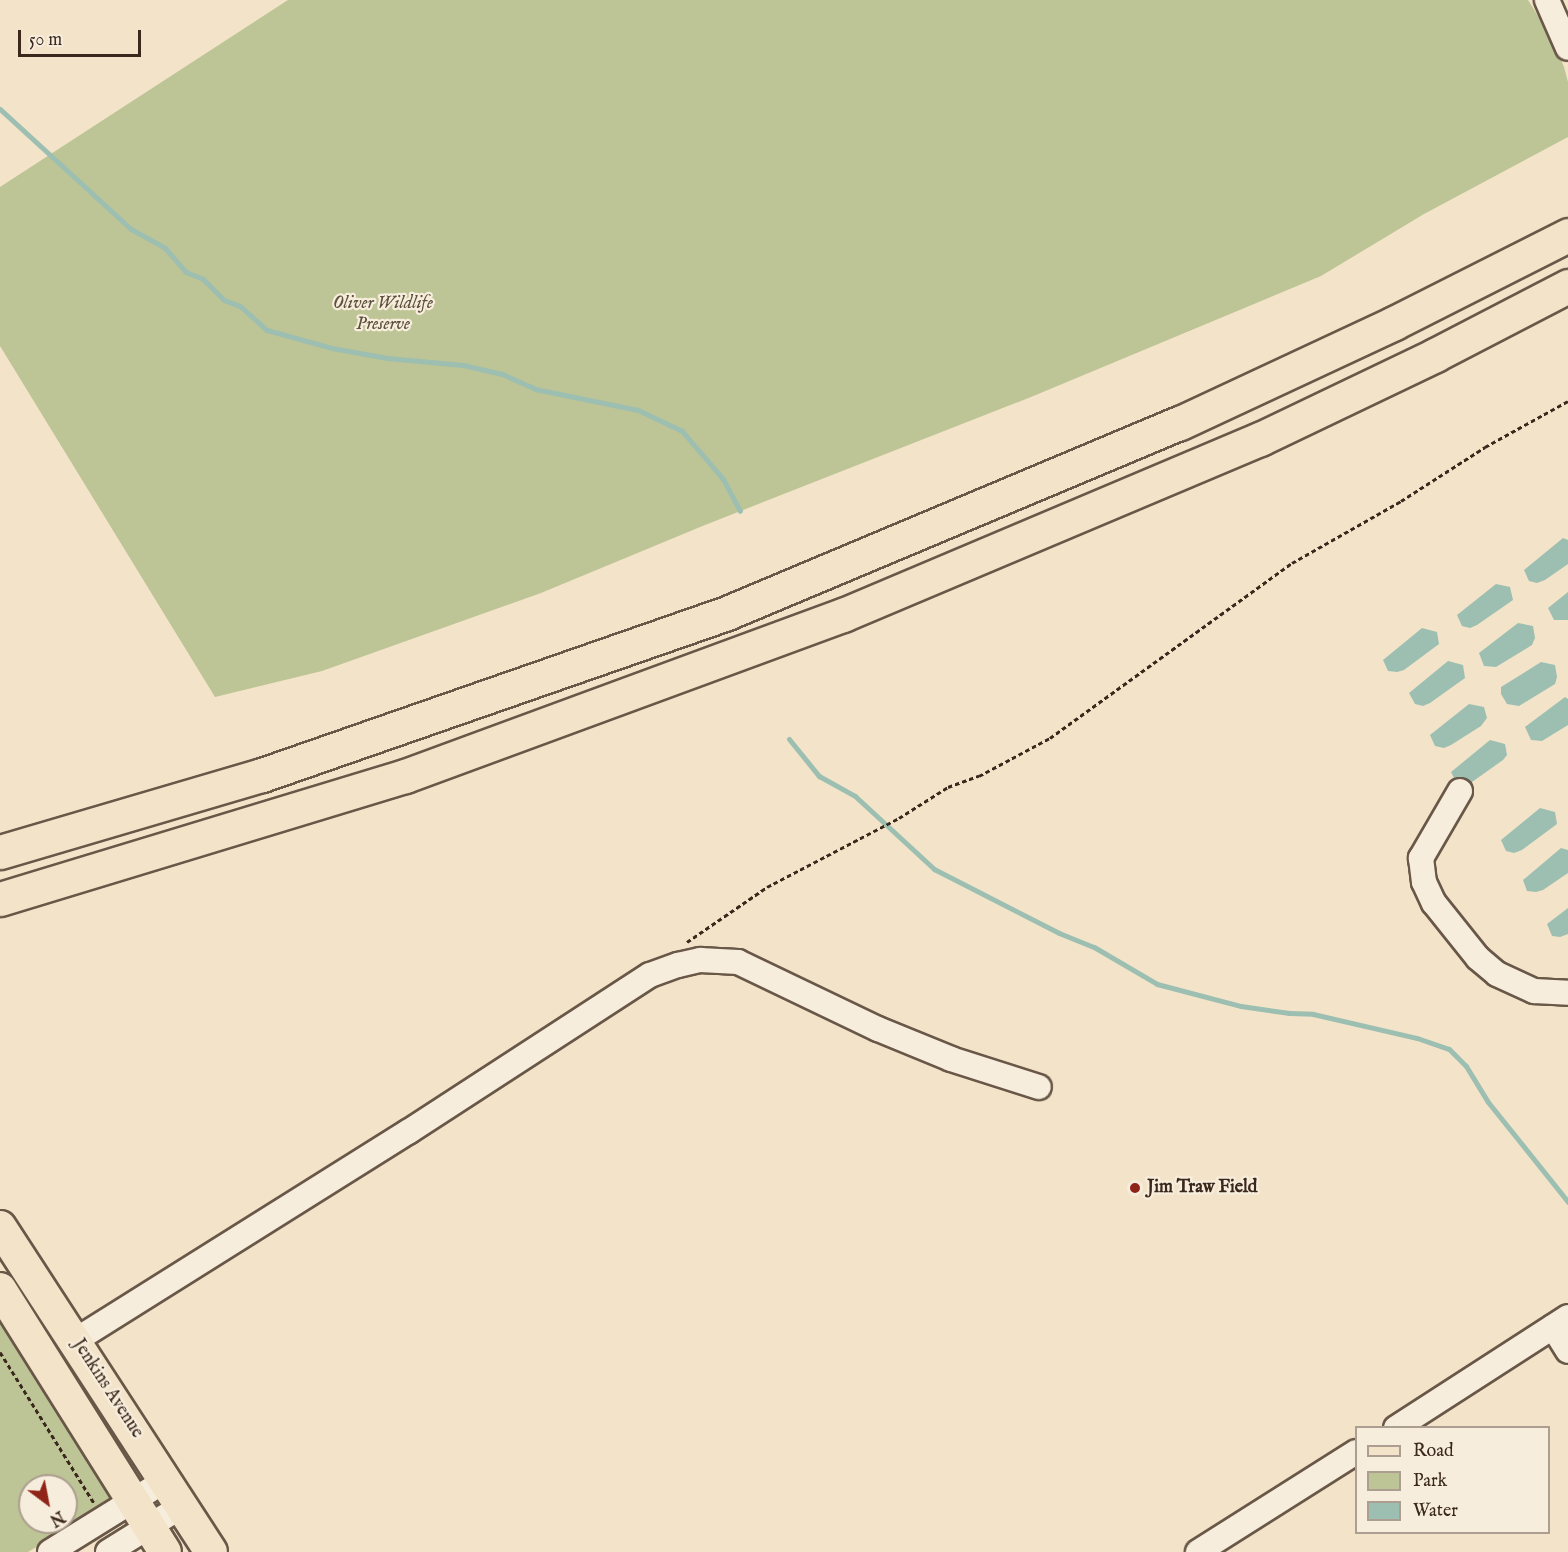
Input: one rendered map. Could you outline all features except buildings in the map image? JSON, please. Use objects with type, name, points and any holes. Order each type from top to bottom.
[{"type":"highway","points":[[0,852],[262,775],[727,613],[1180,423],[1394,323],[1568,235]]},
{"type":"highway","points":[[0,899],[405,776],[843,615],[1260,439],[1434,355],[1568,286]]},
{"type":"main road","name":"Jenkins Avenue","points":[[0,1227],[76,1340],[211,1552]]},
{"type":"main road","name":"Jenkins Avenue","points":[[0,1289],[149,1526]]},
{"type":"street","points":[[1547,0],[1568,48]]},
{"type":"street","points":[[1460,792],[1421,858],[1424,882],[1434,903],[1478,958],[1497,974],[1534,991],[1568,993]]},
{"type":"street","points":[[76,1340],[417,1126],[650,975],[678,965],[700,960],[738,962],[878,1029],[951,1059],[1039,1087]]},
{"type":"street","points":[[1399,1426],[1560,1322],[1568,1351]]},
{"type":"street","points":[[1198,1552],[1355,1453]]},
{"type":"street","points":[[149,1526],[166,1480]]},
{"type":"street","points":[[108,1552],[182,1506]]},
{"type":"street","points":[[50,1552],[103,1519],[149,1526]]},
{"type":"path","points":[[681,947],[767,887],[899,818],[948,787],[999,766],[1050,738],[1292,563],[1401,501],[1485,447],[1568,401]]},
{"type":"path","points":[[0,1352],[103,1519]]},
{"type":"green space","name":"Oliver Wildlife Preserve","points":[[288,0],[1528,0],[1553,40],[1564,67],[1568,82],[1568,137],[1424,214],[1321,276],[1031,397],[705,525],[541,593],[322,671],[215,697],[0,346],[0,187]]},
{"type":"green space","points":[[0,1310],[119,1498],[78,1522],[78,1474],[18,1474],[18,1534],[58,1534],[28,1552],[0,1552]]},
{"type":"water","points":[[1563,538],[1568,540],[1568,564],[1545,580],[1537,583],[1529,581],[1524,570]]},
{"type":"water","points":[[1496,584],[1510,587],[1513,600],[1477,625],[1470,628],[1462,626],[1457,615]]},
{"type":"water","points":[[1568,592],[1568,620],[1554,620],[1548,608]]},
{"type":"water","points":[[1518,623],[1533,626],[1535,638],[1532,645],[1496,667],[1484,666],[1479,653]]},
{"type":"water","points":[[1422,628],[1437,632],[1439,644],[1404,670],[1388,671],[1383,660]]},
{"type":"water","points":[[1448,661],[1463,665],[1465,678],[1430,703],[1423,706],[1415,704],[1409,693]]},
{"type":"water","points":[[1541,662],[1555,665],[1557,677],[1555,684],[1519,706],[1507,704],[1501,694],[1501,687]]},
{"type":"water","points":[[1565,697],[1568,699],[1568,725],[1542,741],[1531,740],[1525,727]]},
{"type":"water","points":[[1469,704],[1484,707],[1487,718],[1481,726],[1451,745],[1444,748],[1435,746],[1430,735]]},
{"type":"water","points":[[1490,740],[1505,744],[1507,755],[1503,760],[1472,782],[1465,784],[1456,782],[1451,772]]},
{"type":"water","points":[[1540,808],[1555,812],[1557,824],[1522,850],[1514,853],[1506,851],[1501,840]]},
{"type":"water","points":[[1561,848],[1568,850],[1568,873],[1543,890],[1527,891],[1523,880]]},
{"type":"water","points":[[1568,908],[1568,934],[1560,937],[1552,936],[1547,924]]},
{"type":"waterway","points":[[0,109],[131,229],[165,248],[186,272],[203,279],[224,300],[240,306],[267,330],[332,348],[387,358],[463,365],[502,374],[535,389],[638,410],[682,431],[723,479],[740,511]]},
{"type":"waterway","points":[[789,739],[819,776],[855,796],[934,869],[1059,933],[1094,947],[1157,984],[1241,1006],[1313,1014],[1417,1038],[1449,1049],[1466,1066],[1488,1102],[1568,1202]]},
{"type":"place","name":"Jim Traw Field","points":[[1135,1188]]}]
